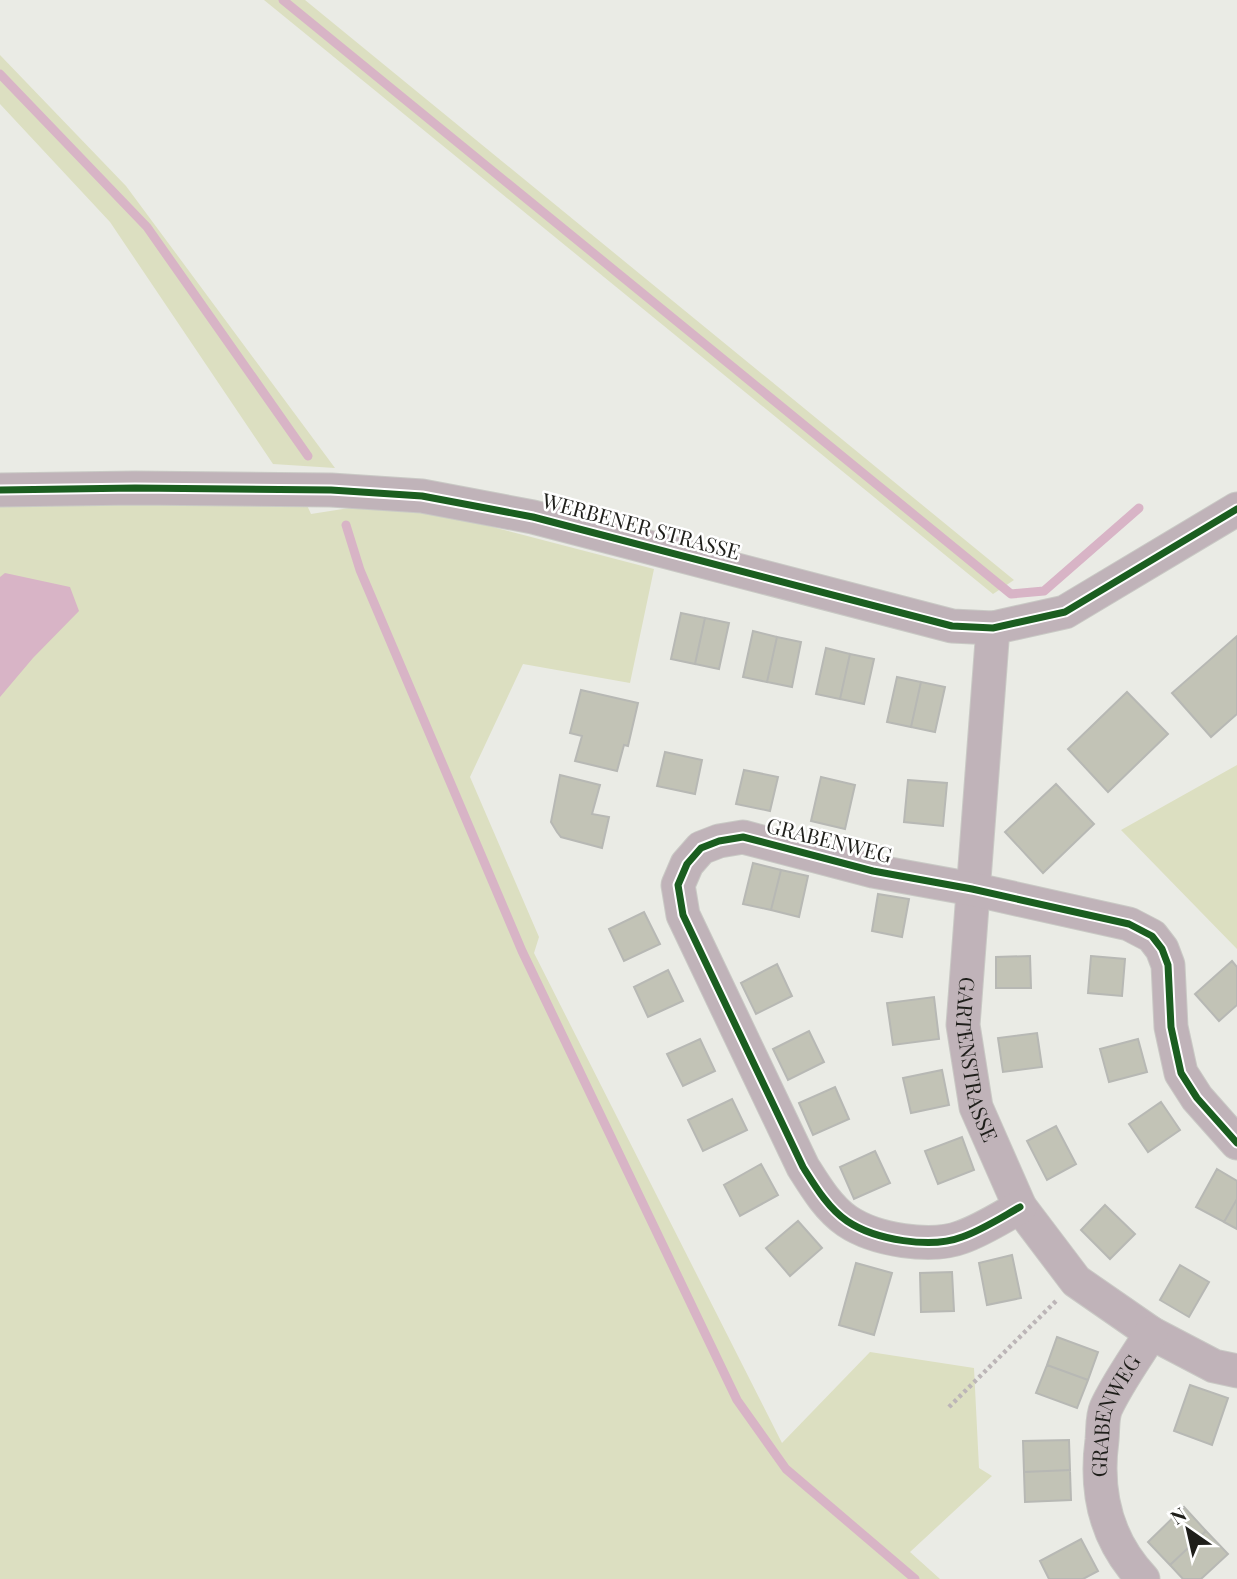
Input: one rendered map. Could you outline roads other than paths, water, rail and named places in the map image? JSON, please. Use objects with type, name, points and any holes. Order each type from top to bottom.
[{"type":"street","name":"WERBENER STRASSE","points":[[0,490],[135,488],[331,491],[422,496],[533,517],[952,626],[993,628],[1065,612],[1237,509]]},
{"type":"street","name":"GARTENSTRASSE","points":[[993,628],[963,1025],[976,1107],[1020,1207],[1076,1281],[1151,1334],[1214,1366],[1237,1371]]},
{"type":"street","name":"GRABENWEG","points":[[1020,1207],[961,1238],[916,1243],[877,1236],[847,1221],[823,1198],[803,1167],[684,915],[678,885],[687,864],[701,848],[719,841],[743,837],[873,871],[972,889],[1129,924],[1152,936],[1162,949],[1168,965],[1171,1027],[1181,1073],[1197,1098],[1237,1143]]},
{"type":"street","name":"GRABENWEG","points":[[1143,1579],[1132,1568],[1110,1532],[1100,1491],[1099,1458],[1105,1410],[1151,1334]]},
{"type":"waterway","points":[[283,0],[1011,594],[1044,591],[1139,508]]},
{"type":"waterway","points":[[0,74],[147,227],[308,456]]},
{"type":"waterway","points":[[346,525],[360,570],[522,951],[737,1400],[786,1469],[915,1579]]}]
